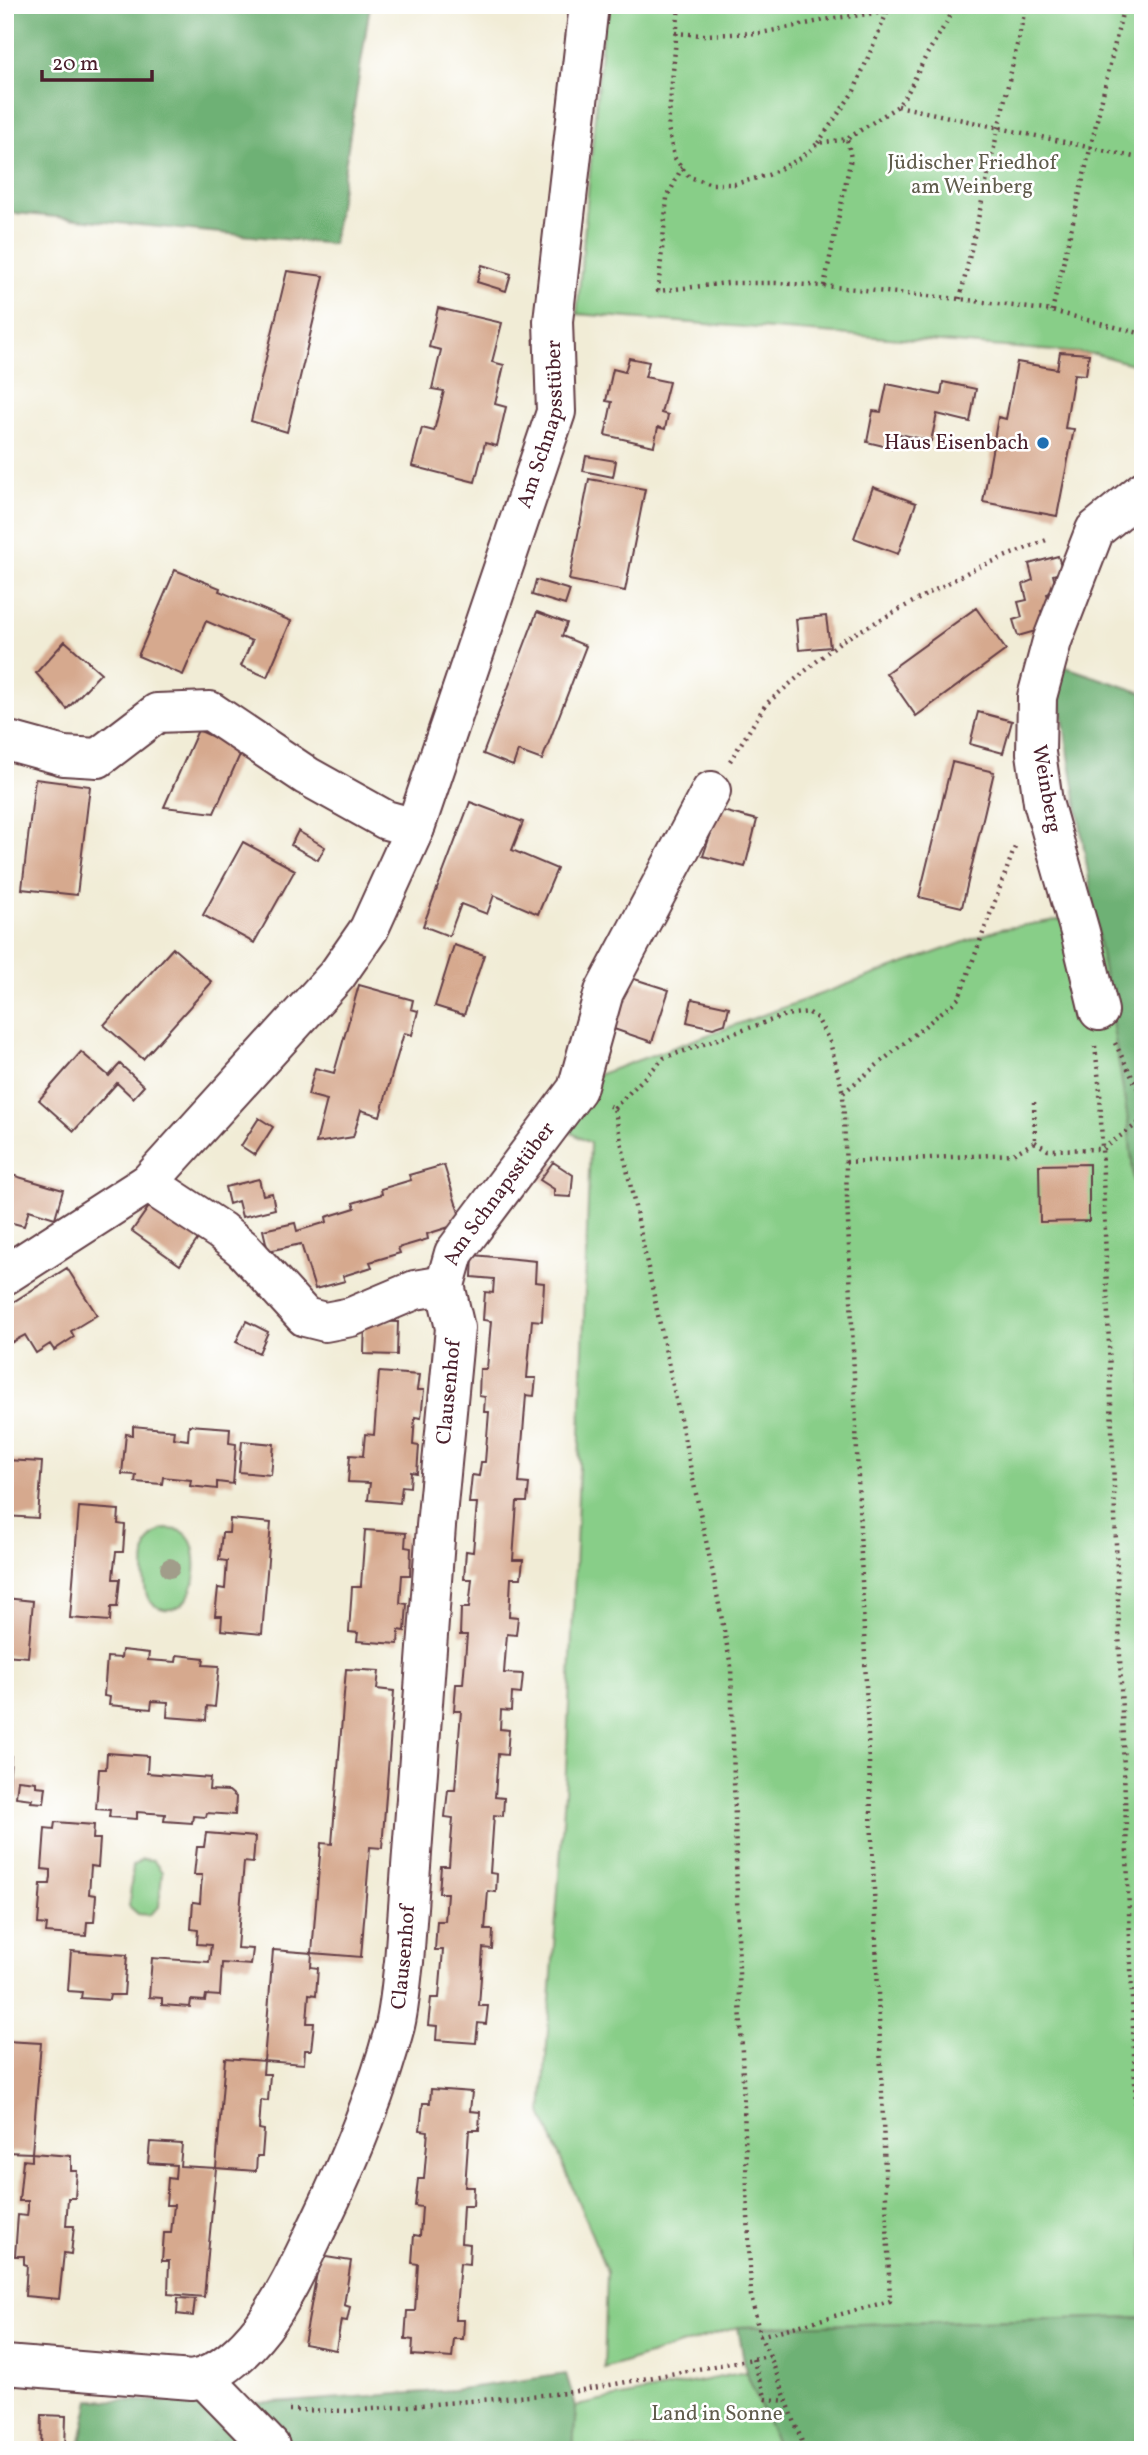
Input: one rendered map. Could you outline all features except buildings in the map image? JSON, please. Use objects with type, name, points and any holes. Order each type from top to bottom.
[{"type":"street","name":"Am Schnapsstüber","points":[[5,1275],[148,1183],[337,975],[369,929],[415,828],[556,412],[553,321],[589,5]]},
{"type":"street","name":"Weinberg","points":[[1099,1011],[1043,802],[1036,753],[1037,697],[1052,641],[1095,530],[1143,491]]},
{"type":"street","points":[[13,743],[64,756],[98,758],[156,713],[210,712],[307,776],[386,820],[415,828]]},
{"type":"street","name":"Am Schnapsstüber","points":[[148,1183],[221,1231],[243,1249],[305,1317],[325,1322],[351,1317],[415,1290],[445,1285],[454,1252],[577,1089],[604,992],[711,791]]},
{"type":"street","name":"Clausenhof","points":[[204,2378],[237,2354],[261,2329],[279,2302],[337,2186],[369,2113],[396,2023],[404,1962],[435,1539],[455,1328],[445,1285]]},
{"type":"street","points":[[5,2365],[192,2380],[204,2378],[270,2446]]},
{"type":"path","points":[[679,5],[668,127],[674,157],[689,177],[712,184],[735,184],[768,175],[801,158],[818,144],[854,90],[890,5]]},
{"type":"path","points":[[818,144],[847,139],[898,106],[957,5]]},
{"type":"path","points":[[960,299],[1026,5]]},
{"type":"path","points":[[1052,311],[1124,5]]},
{"type":"path","points":[[675,33],[761,33],[835,18],[887,12]]},
{"type":"path","points":[[898,106],[1143,159]]},
{"type":"path","points":[[824,286],[851,158],[847,139]]},
{"type":"path","points":[[682,167],[667,198],[658,291],[728,284],[824,286],[1052,311],[1143,333]]},
{"type":"path","points":[[711,791],[766,704],[841,640],[972,570],[1055,537],[1095,530]]},
{"type":"path","points":[[843,1093],[959,998],[1018,839],[1043,802]]},
{"type":"path","points":[[1099,1011],[1143,1099]]},
{"type":"path","points":[[1099,1011],[1094,1032],[1100,1091],[1142,2280]]},
{"type":"path","points":[[614,1108],[664,1058],[786,1015],[808,1012],[817,1018],[830,1042],[843,1093],[890,2301],[760,2336]]},
{"type":"path","points":[[577,1089],[614,1108]]},
{"type":"path","points":[[1034,1102],[1035,1142]]},
{"type":"path","points":[[614,1108],[730,1666],[738,1972],[751,2296],[760,2336],[805,2450]]},
{"type":"path","points":[[1035,1142],[1048,1150],[1102,1149],[1143,1120]]},
{"type":"path","points":[[846,1162],[1013,1154],[1035,1142]]},
{"type":"path","points":[[236,2410],[349,2411],[468,2403],[566,2393],[770,2356]]},
{"type":"path","points":[[753,2359],[766,2399],[787,2401]]},
{"type":"green space","points":[[5,5],[370,5],[333,244],[5,212]]},
{"type":"green space","name":"Jüdischer Friedhof am Weinberg","points":[[605,5],[1143,5],[1143,367],[1095,354],[577,314]]},
{"type":"green space","points":[[1054,663],[1143,693],[1143,1275],[1128,1120]]},
{"type":"green space","points":[[1096,914],[1128,1120],[1143,1275],[1143,2317],[738,2327],[604,2369],[607,2272],[542,2113],[565,1792],[590,1143],[562,1128],[597,1075],[1000,929]]},
{"type":"green space","points":[[164,1529],[185,1533],[194,1551],[195,1564],[191,1591],[185,1601],[176,1608],[164,1609],[155,1605],[147,1596],[144,1572],[148,1543]]},
{"type":"green space","points":[[142,1859],[153,1860],[162,1872],[159,1907],[149,1915],[138,1914],[129,1906],[133,1866]]},
{"type":"green space","points":[[1143,2317],[1143,2450],[779,2450],[746,2372],[738,2327]]},
{"type":"green space","name":"Land in Sonne","points":[[746,2372],[779,2450],[573,2450],[576,2406]]},
{"type":"green space","points":[[566,2374],[576,2406],[573,2450],[305,2450],[211,2442],[210,2450],[79,2450],[90,2400],[273,2403],[453,2390]]},
{"type":"green space","points":[[210,2442],[305,2450],[210,2450]]},
{"type":"place","name":"Haus Eisenbach","points":[[1043,443]]}]
